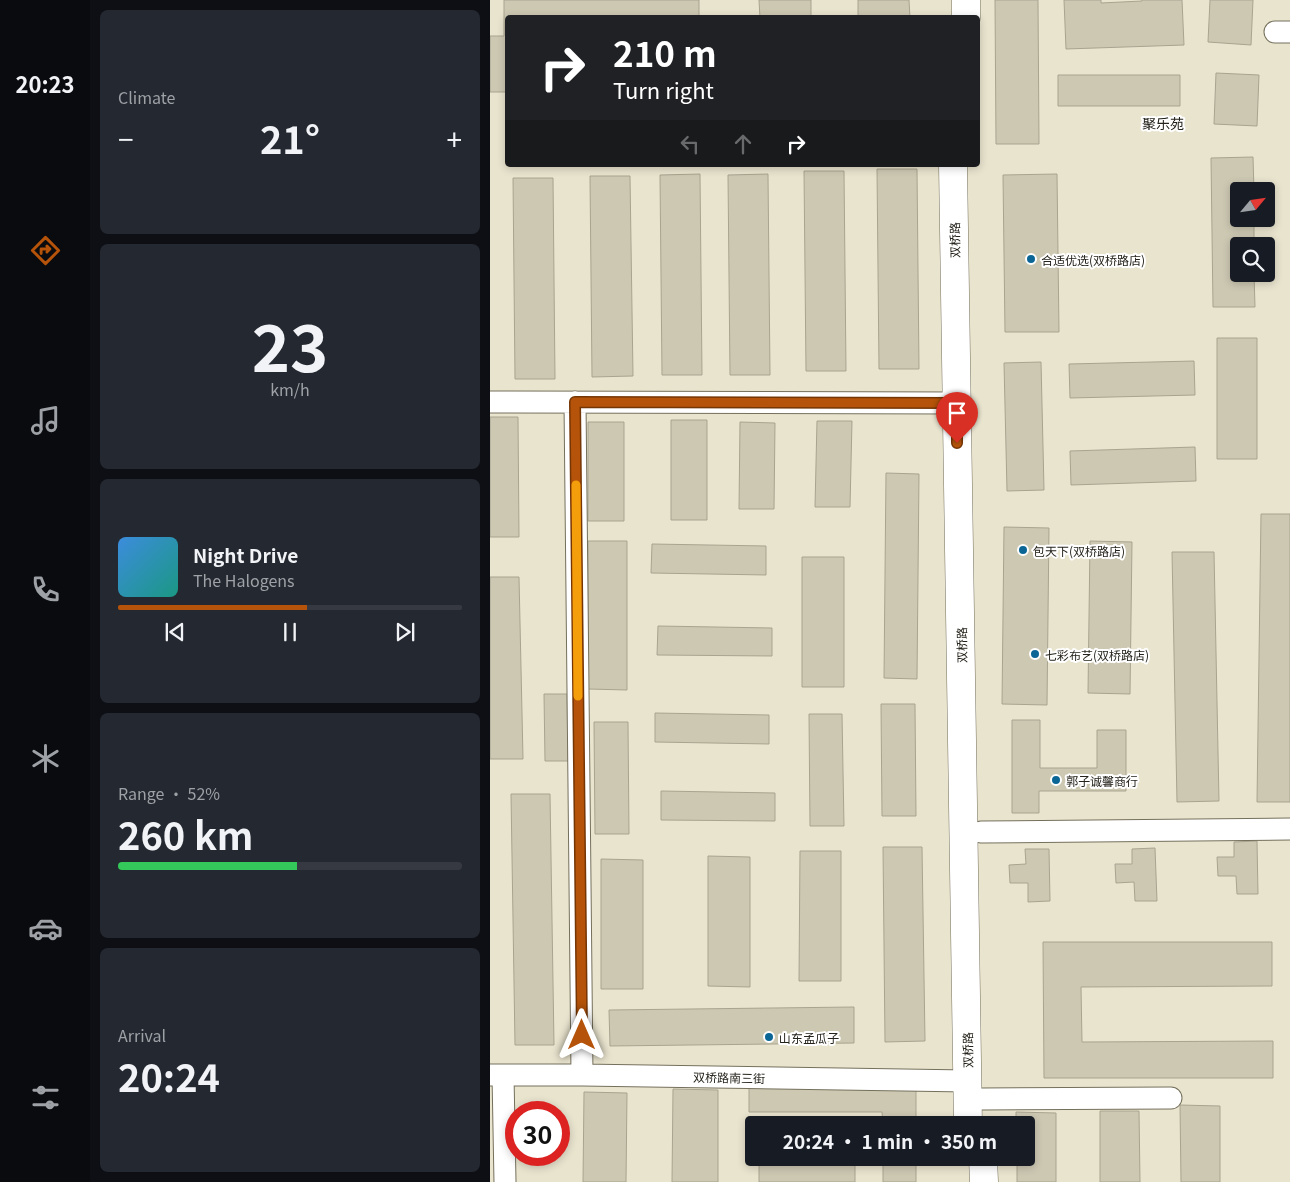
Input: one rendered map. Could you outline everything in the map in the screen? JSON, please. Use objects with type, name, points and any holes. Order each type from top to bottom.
[{"type":"main road","points":[[951,0],[951,15]]},
{"type":"main road","points":[[966,0],[966,15]]},
{"type":"main road","name":"双桥路","points":[[953,167],[957,403],[977,1102]]},
{"type":"main road","name":"双桥路","points":[[969,167],[981,832],[977,1102],[972,1116]]},
{"type":"main road","points":[[969,1166],[969,1182]]},
{"type":"main road","points":[[983,1166],[984,1182]]},
{"type":"street","points":[[490,402],[957,403]]},
{"type":"street","points":[[575,402],[582,1075]]},
{"type":"street","points":[[981,832],[1290,830]]},
{"type":"street","points":[[497,1075],[505,1182]]},
{"type":"street","name":"双桥路南三街","points":[[497,1075],[582,1075],[977,1102],[1171,1098]]},
{"type":"building","points":[[504,0],[699,0],[699,15],[505,15],[505,92],[490,92],[490,36],[504,36]]},
{"type":"building","points":[[759,0],[811,0],[811,15],[760,15]]},
{"type":"building","points":[[858,0],[909,0],[910,15],[858,15]]},
{"type":"building","points":[[995,0],[1038,0],[1039,144],[996,144]]},
{"type":"building","points":[[1064,0],[1101,0],[1101,3],[1182,0],[1184,45],[1066,49]]},
{"type":"building","points":[[1210,0],[1253,0],[1251,45],[1208,42]]},
{"type":"building","points":[[1216,73],[1259,75],[1257,126],[1214,124]]},
{"type":"building","points":[[1058,75],[1180,75],[1180,106],[1058,106]]},
{"type":"building","points":[[1253,157],[1254,182],[1230,182],[1230,228],[1254,228],[1254,237],[1230,237],[1230,282],[1254,282],[1255,307],[1213,307],[1211,158]]},
{"type":"building","points":[[877,169],[917,169],[919,369],[879,369]]},
{"type":"building","points":[[804,171],[844,171],[846,371],[806,371]]},
{"type":"building","points":[[700,174],[702,375],[662,375],[660,175]]},
{"type":"building","points":[[768,174],[770,375],[730,375],[728,175]]},
{"type":"building","points":[[1057,174],[1059,332],[1005,332],[1003,175]]},
{"type":"building","points":[[590,176],[630,176],[633,376],[592,377]]},
{"type":"building","points":[[513,178],[553,178],[555,379],[515,379]]},
{"type":"building","points":[[1217,338],[1257,338],[1257,459],[1217,459]]},
{"type":"building","points":[[1194,361],[1195,395],[1070,398],[1069,364]]},
{"type":"building","points":[[1041,362],[1044,490],[1007,491],[1004,363]]},
{"type":"building","points":[[490,417],[518,417],[519,537],[490,537]]},
{"type":"building","points":[[671,420],[707,420],[707,520],[671,520]]},
{"type":"building","points":[[817,421],[852,421],[850,507],[815,507]]},
{"type":"building","points":[[588,422],[624,422],[624,521],[588,521]]},
{"type":"building","points":[[740,422],[775,423],[774,509],[739,509]]},
{"type":"building","points":[[1195,447],[1196,481],[1071,485],[1070,451]]},
{"type":"building","points":[[886,473],[919,474],[917,679],[884,678]]},
{"type":"building","points":[[1261,514],[1290,514],[1290,802],[1257,802]]},
{"type":"building","points":[[1004,527],[1049,528],[1047,705],[1002,704]]},
{"type":"building","points":[[588,541],[627,541],[627,690],[588,689]]},
{"type":"building","points":[[1090,541],[1132,542],[1130,694],[1088,693]]},
{"type":"building","points":[[652,544],[766,546],[766,575],[651,573]]},
{"type":"building","points":[[1172,552],[1214,552],[1219,801],[1177,802]]},
{"type":"building","points":[[802,557],[844,557],[844,687],[802,687]]},
{"type":"building","points":[[490,577],[519,577],[523,759],[490,759]]},
{"type":"building","points":[[658,626],[772,628],[772,656],[657,655]]},
{"type":"building","points":[[544,694],[567,694],[568,761],[545,761]]},
{"type":"building","points":[[881,704],[915,704],[916,816],[882,816]]},
{"type":"building","points":[[655,713],[769,715],[769,744],[655,742]]},
{"type":"building","points":[[809,714],[842,714],[844,826],[810,826]]},
{"type":"building","points":[[1012,720],[1040,720],[1040,768],[1097,768],[1097,730],[1126,730],[1126,791],[1039,791],[1039,813],[1012,813]]},
{"type":"building","points":[[594,722],[628,722],[629,834],[595,834]]},
{"type":"building","points":[[661,791],[775,793],[775,821],[661,820]]},
{"type":"building","points":[[511,794],[550,794],[554,1045],[515,1045]]},
{"type":"building","points":[[1257,841],[1258,894],[1237,894],[1236,876],[1218,876],[1217,857],[1234,857],[1234,842]]},
{"type":"building","points":[[883,847],[922,847],[925,1041],[885,1042]]},
{"type":"building","points":[[1155,848],[1157,901],[1135,901],[1134,882],[1116,883],[1115,864],[1132,864],[1132,849]]},
{"type":"building","points":[[1025,849],[1049,849],[1050,901],[1028,902],[1028,883],[1010,883],[1009,865],[1026,864]]},
{"type":"building","points":[[800,851],[841,851],[841,981],[799,981]]},
{"type":"building","points":[[708,856],[750,857],[750,987],[708,986]]},
{"type":"building","points":[[601,859],[643,860],[643,989],[601,989]]},
{"type":"building","points":[[1043,942],[1272,942],[1272,986],[1081,987],[1082,1042],[1273,1041],[1273,1078],[1044,1078]]},
{"type":"building","points":[[854,1007],[854,1043],[610,1046],[609,1010]]},
{"type":"building","points":[[749,1088],[916,1088],[916,1116],[882,1116],[882,1112],[749,1112]]},
{"type":"building","points":[[673,1089],[718,1090],[718,1182],[672,1182]]},
{"type":"building","points":[[584,1092],[627,1093],[626,1182],[583,1182]]},
{"type":"building","points":[[1180,1105],[1220,1106],[1220,1182],[1181,1182]]},
{"type":"building","points":[[1100,1111],[1139,1111],[1140,1182],[1100,1182]]},
{"type":"building","points":[[1016,1112],[1056,1113],[1056,1182],[1017,1182],[1017,1166],[1035,1166],[1035,1116],[1016,1116]]},
{"type":"building","points":[[759,1166],[855,1166],[855,1182],[759,1182]]},
{"type":"building","points":[[883,1166],[916,1166],[916,1182],[883,1182]]},
{"type":"slow traffic","points":[[576,485],[578,696]]},
{"type":"place","name":"合适优选(双桥路店)","points":[[1031,259]]},
{"type":"place","name":"包天下(双桥路店)","points":[[1023,550]]},
{"type":"place","name":"七彩布艺(双桥路店)","points":[[1035,654]]},
{"type":"place","name":"郭子诚馨商行","points":[[1056,780]]},
{"type":"place","name":"山东孟瓜子","points":[[769,1037]]},
{"type":"district","name":"聚乐苑","points":[[1163,123]]},
{"type":"route","points":[[582,1035],[575,402],[957,403],[957,443]]}]
